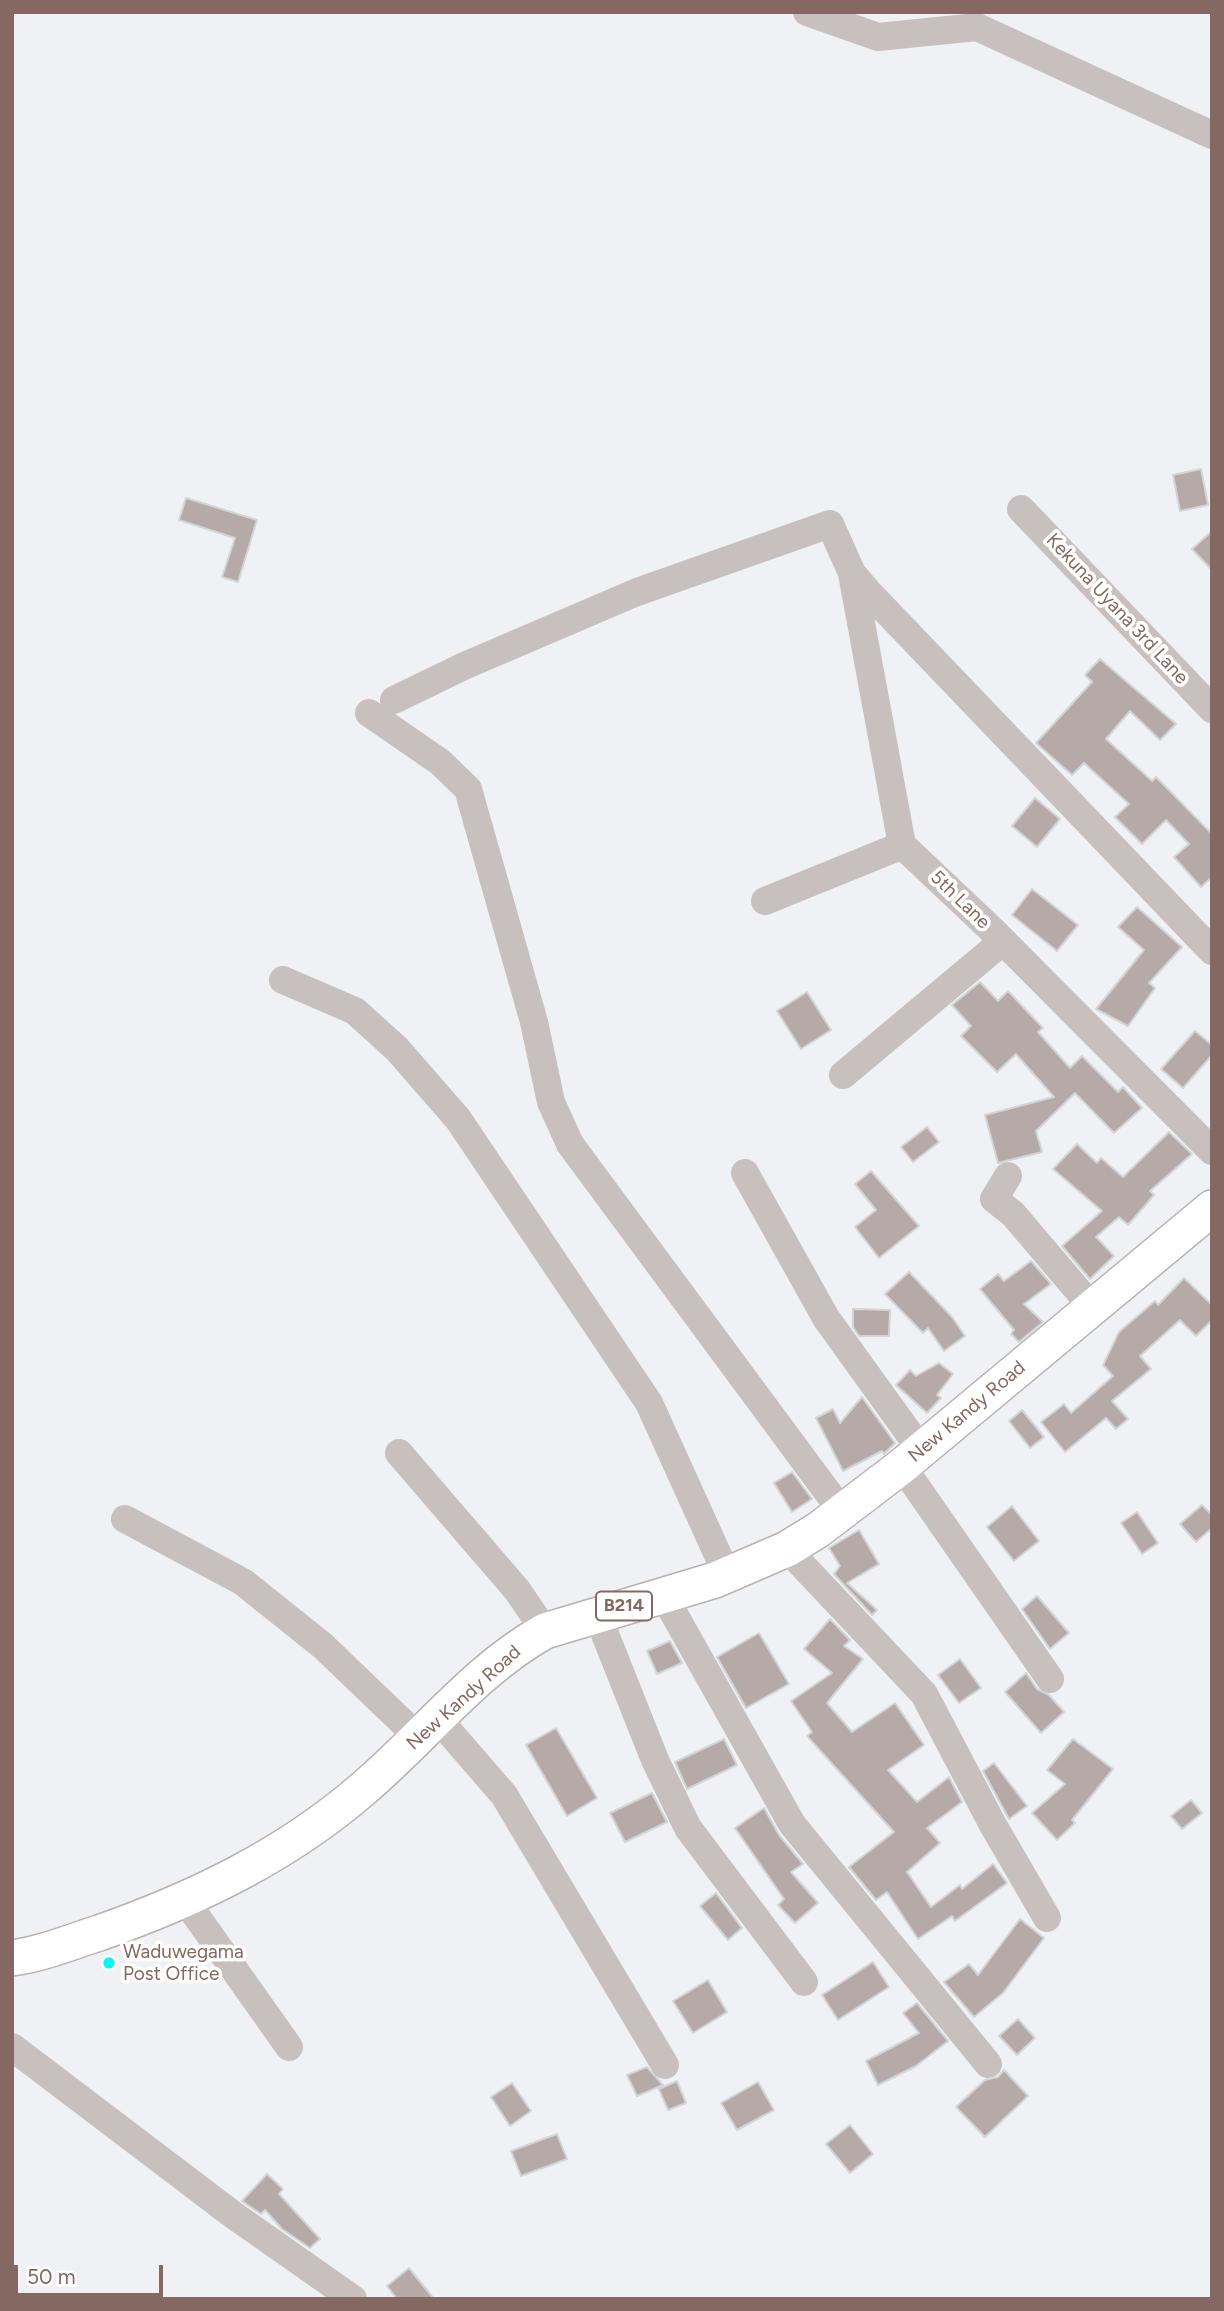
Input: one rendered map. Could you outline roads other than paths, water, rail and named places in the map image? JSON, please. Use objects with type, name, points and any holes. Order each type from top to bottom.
[{"type":"main road","name":"New Kandy Road","points":[[12,1958],[64,1945],[185,1900],[257,1864],[317,1826],[429,1729],[483,1677],[524,1643],[545,1631],[727,1575],[787,1549],[843,1513],[1212,1208]]},
{"type":"street","points":[[807,12],[810,16],[878,37],[977,27],[1212,135]]},
{"type":"street","name":"Kekuna Uyana 3rd Lane","points":[[1021,509],[1212,709]]},
{"type":"street","points":[[394,700],[464,666],[637,592],[830,524],[852,573],[903,845],[765,901]]},
{"type":"street","points":[[852,573],[1212,951]]},
{"type":"street","points":[[369,713],[440,762],[468,789],[530,1010],[551,1101],[570,1144],[843,1513]]},
{"type":"street","name":"5th Lane","points":[[903,845],[1212,1152]]},
{"type":"street","points":[[843,1075],[1002,942]]},
{"type":"street","points":[[283,979],[355,1011],[397,1049],[458,1119],[649,1403],[727,1575]]},
{"type":"street","points":[[744,1173],[826,1318],[1050,1679]]},
{"type":"street","points":[[1007,1176],[994,1199],[1013,1214],[1093,1308]]},
{"type":"street","points":[[399,1453],[517,1590],[545,1631]]},
{"type":"street","points":[[125,1519],[243,1582],[429,1729],[505,1795],[665,2065]]},
{"type":"street","points":[[787,1549],[924,1694],[993,1825],[1047,1918]]},
{"type":"street","points":[[664,1596],[792,1824],[988,2064]]},
{"type":"street","points":[[597,1614],[655,1760],[688,1828],[804,1982]]},
{"type":"street","points":[[185,1900],[289,2047]]},
{"type":"street","points":[[12,2047],[232,2214],[353,2299]]},
{"type":"place","name":"Waduwegama Post Office","points":[[109,1963]]}]
